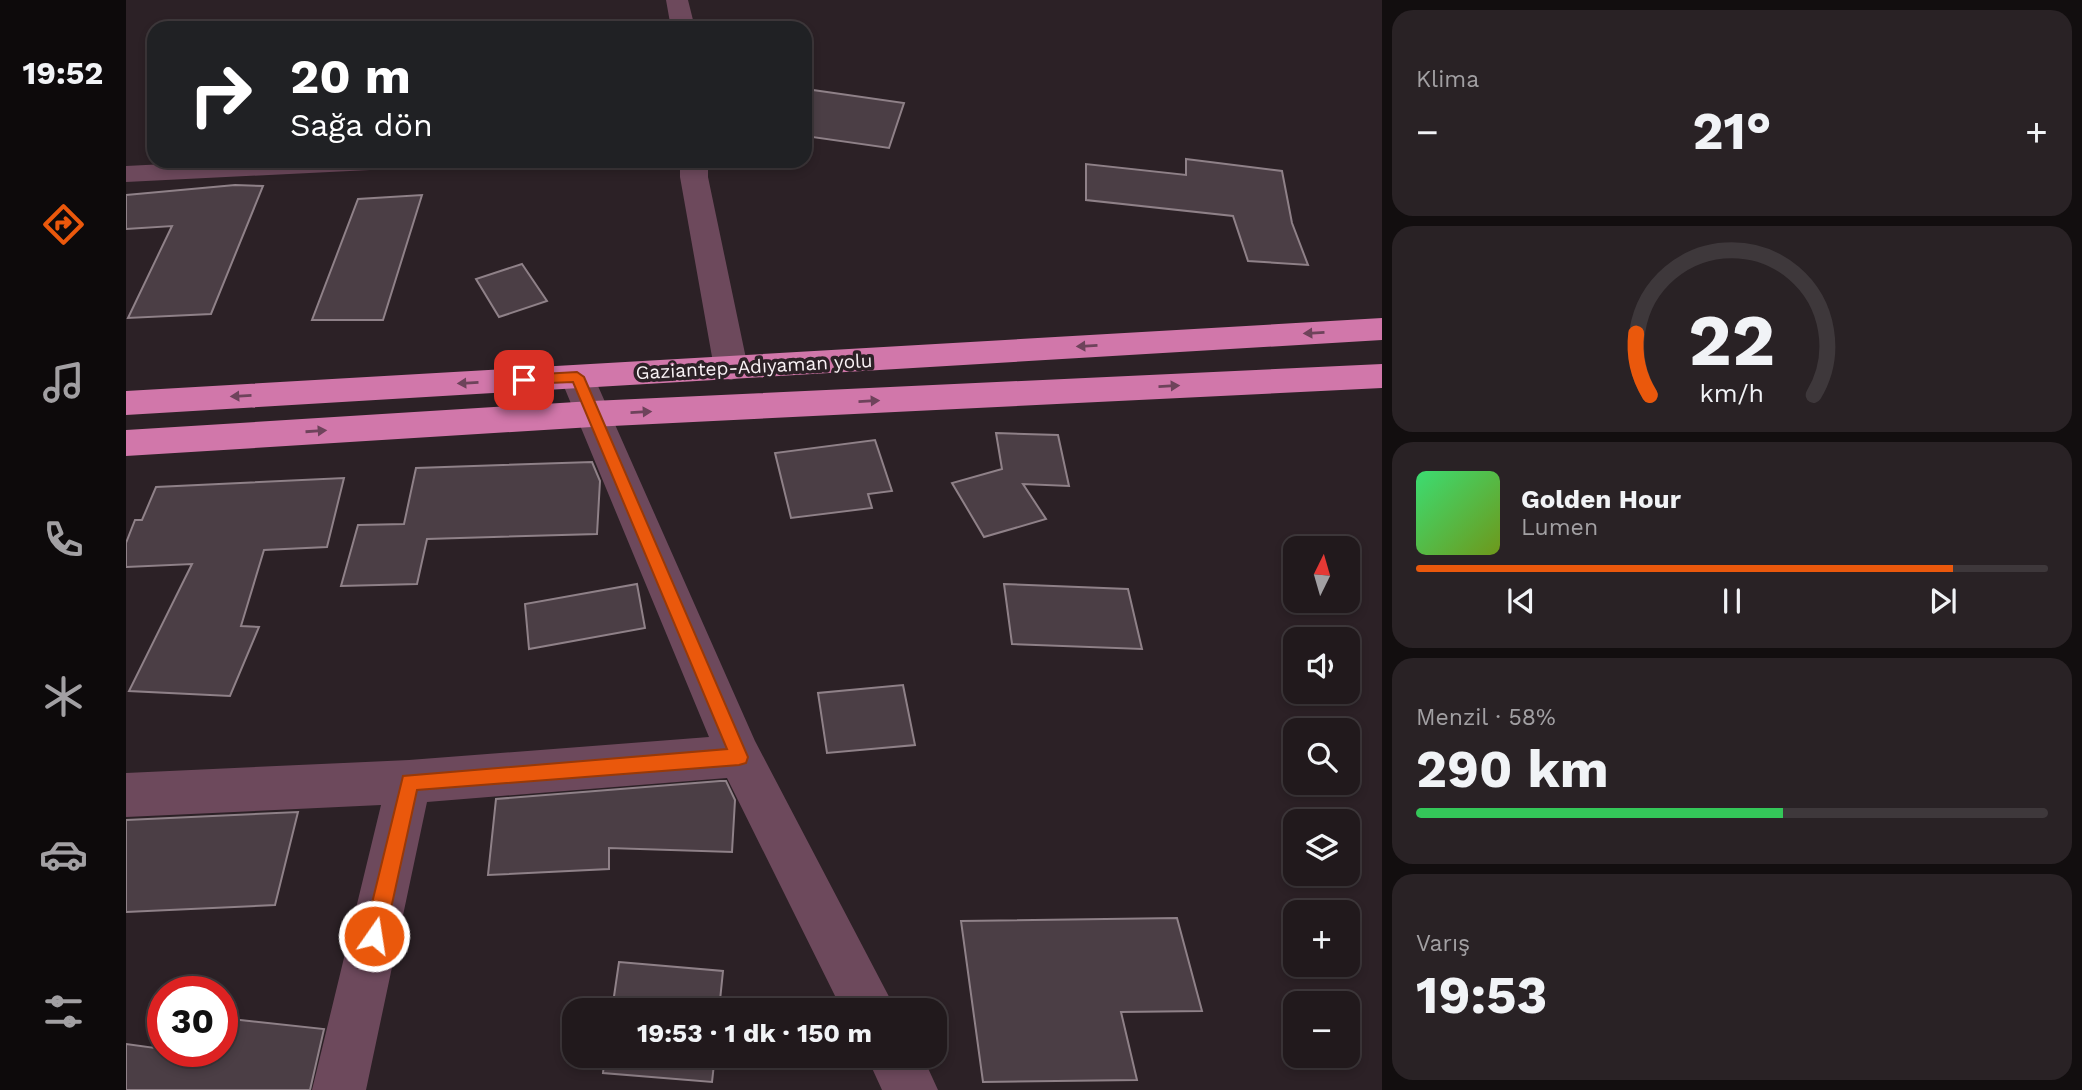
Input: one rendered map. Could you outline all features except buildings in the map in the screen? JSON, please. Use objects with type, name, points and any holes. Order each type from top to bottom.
[{"type":"highway","name":"Gaziantep-Adıyaman yolu","points":[[126,443],[585,395],[731,368],[1382,329]]},
{"type":"highway","name":"Gaziantep-Adıyaman yolu","points":[[126,402],[585,395],[1381,377]]},
{"type":"street","points":[[677,0],[682,21]]},
{"type":"street","points":[[126,174],[248,168]]},
{"type":"street","points":[[694,168],[731,368]]},
{"type":"street","points":[[585,395],[739,757],[864,998]]},
{"type":"street","points":[[126,795],[410,782],[739,757]]},
{"type":"street","points":[[340,1090],[410,782]]},
{"type":"street","points":[[900,1068],[911,1090]]},
{"type":"route","points":[[374,936],[410,782],[739,757],[577,377],[524,380]]}]
